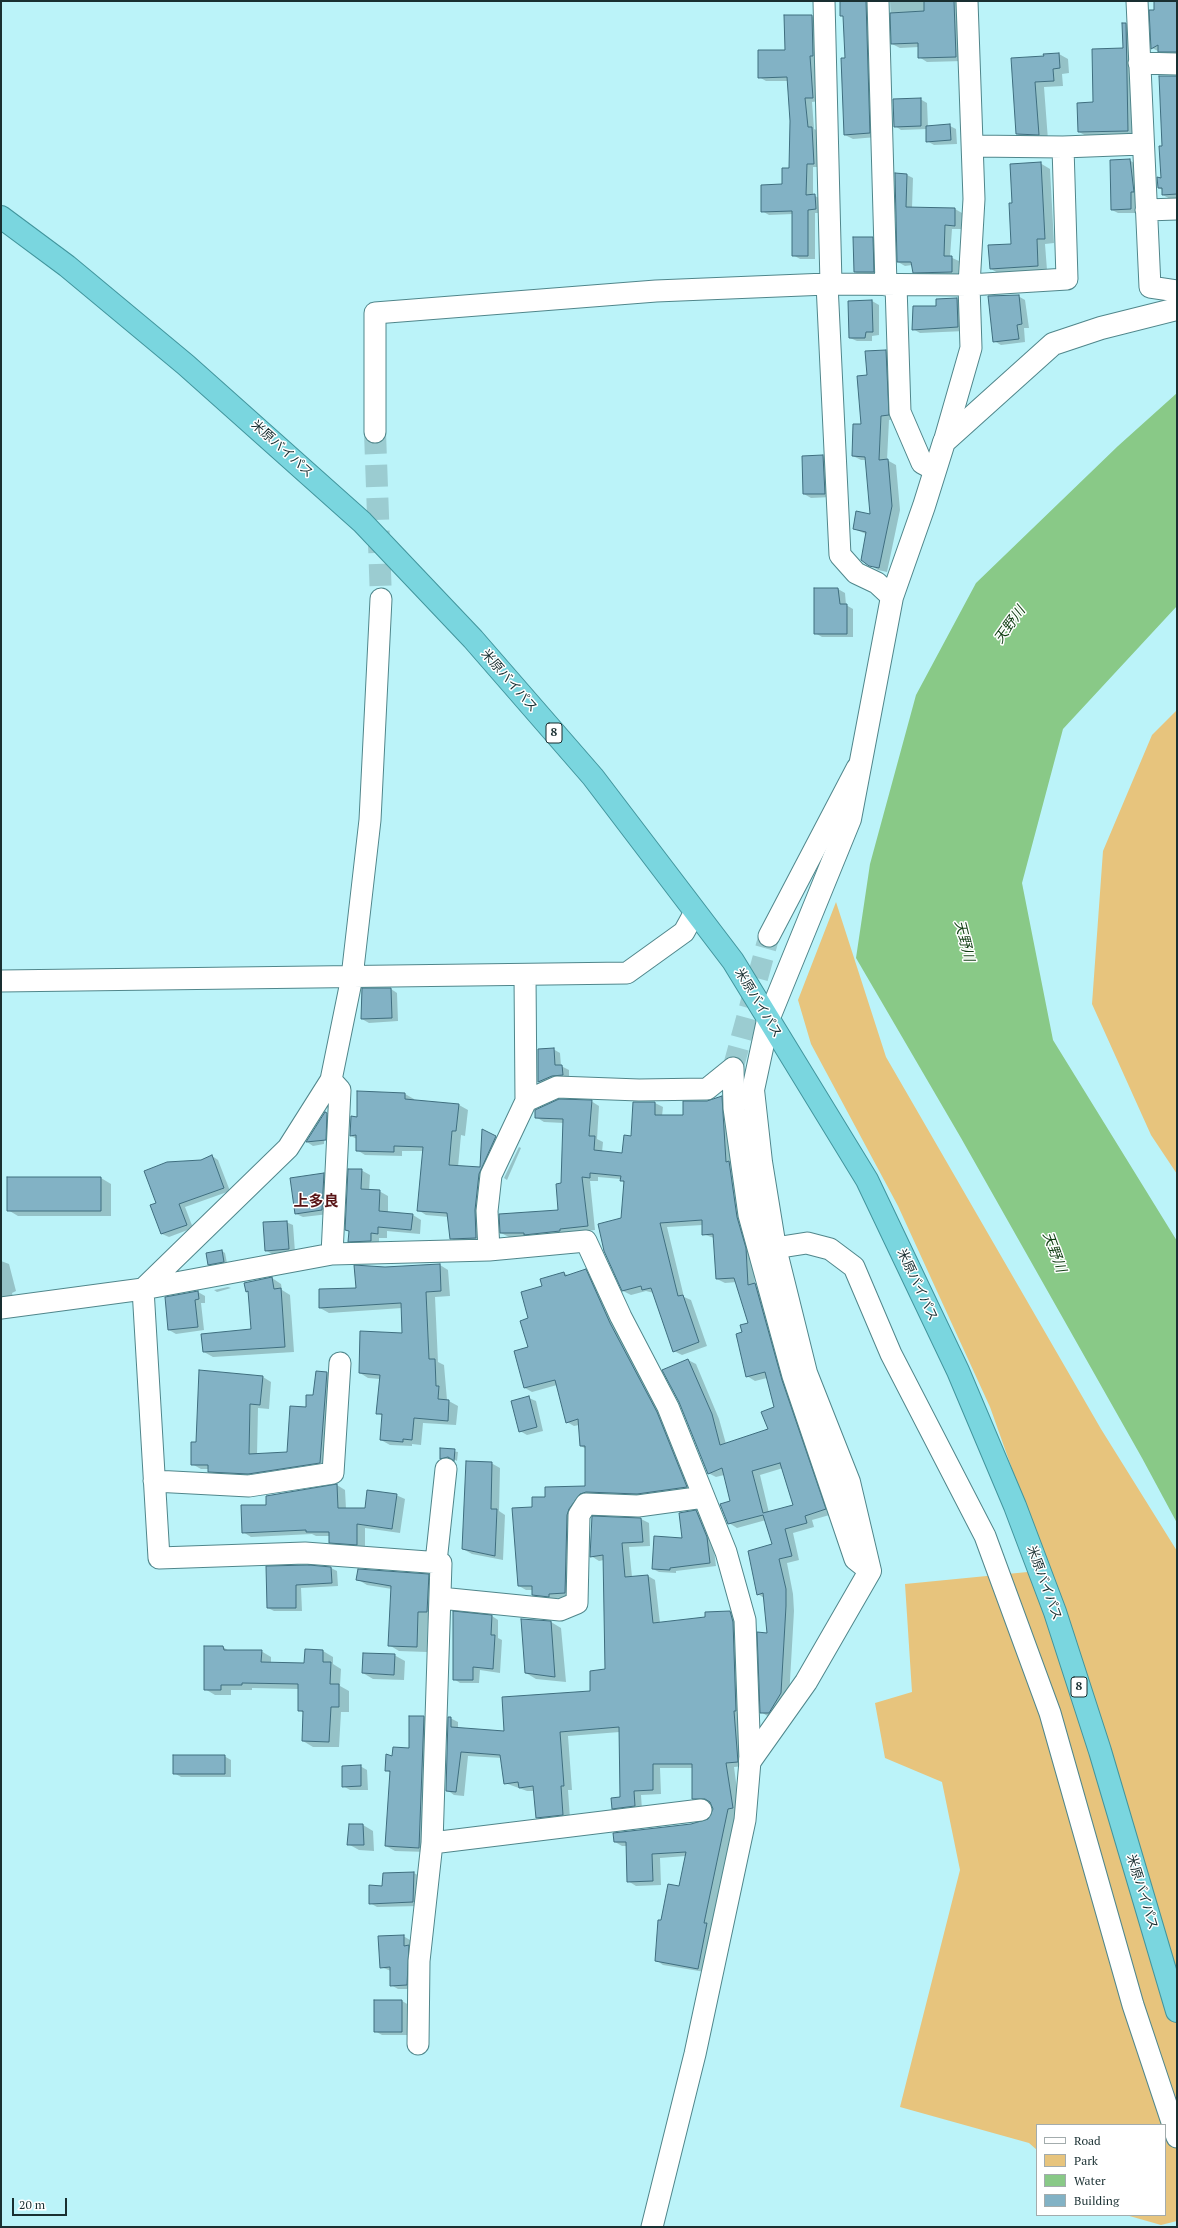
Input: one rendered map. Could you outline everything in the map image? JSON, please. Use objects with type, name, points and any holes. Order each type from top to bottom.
[{"type":"highway","name":"米原バイパス","points":[[1,217],[67,266],[186,365],[362,522],[472,639],[592,777],[733,961],[867,1180],[958,1371],[1015,1506],[1055,1612],[1100,1751],[1177,2011]]},
{"type":"street","points":[[824,1],[829,284],[840,555],[856,573],[877,583],[892,597]]},
{"type":"street","points":[[878,1],[891,285],[900,412],[922,464],[935,470]]},
{"type":"street","points":[[750,1761],[806,1682],[870,1571],[849,1482],[806,1373],[775,1248],[761,1162],[753,1090],[768,1020],[850,818],[892,597],[944,442],[971,348],[969,285],[974,199],[967,1]]},
{"type":"street","points":[[1136,1],[1150,287],[1177,291]]},
{"type":"street","points":[[1139,63],[1177,64]]},
{"type":"street","points":[[973,146],[1063,147],[1142,144]]},
{"type":"street","points":[[375,432],[375,313],[656,291],[829,284],[969,285],[1067,278],[1063,147]]},
{"type":"street","points":[[1146,210],[1177,209]]},
{"type":"street","points":[[944,442],[1053,344],[1101,328],[1177,309]]},
{"type":"street","points":[[381,599],[370,820],[352,977],[331,1080],[288,1148],[143,1288],[159,1558],[305,1553],[442,1562],[432,1843],[419,1961],[418,2044]]},
{"type":"street","points":[[769,936],[862,759]]},
{"type":"street","points":[[1,981],[627,973],[684,932],[695,912]]},
{"type":"street","points":[[489,1250],[488,1211],[491,1175],[526,1100],[525,975]]},
{"type":"street","points":[[526,1100],[557,1087],[638,1090],[707,1089],[733,1068],[734,1108],[751,1223],[793,1376],[855,1559],[870,1571]]},
{"type":"street","points":[[331,1080],[340,1090],[332,1254]]},
{"type":"street","points":[[1,1308],[143,1288],[332,1254],[489,1250],[586,1241],[621,1318],[668,1407],[726,1552],[745,1620],[750,1761],[744,1828],[695,2054],[652,2227]]},
{"type":"street","points":[[775,1248],[807,1243],[830,1249],[854,1266],[895,1361],[985,1536],[1050,1712],[1133,2005],[1177,2137]]},
{"type":"street","points":[[154,1481],[249,1486],[333,1473],[340,1363]]},
{"type":"street","points":[[436,1562],[446,1469]]},
{"type":"street","points":[[440,1598],[560,1610],[577,1603],[579,1515],[586,1504],[638,1506],[704,1497]]},
{"type":"street","points":[[432,1843],[701,1810]]},
{"type":"green space","points":[[1177,710],[1177,1174],[1151,1135],[1092,1004],[1103,851],[1152,735]]},
{"type":"green space","points":[[836,902],[886,1057],[1101,1429],[1177,1551],[1177,2221],[1161,2225],[1130,2216],[1166,2216],[1166,2124],[1036,2124],[1036,2149],[1029,2143],[900,2107],[960,1870],[942,1782],[885,1758],[875,1703],[912,1692],[905,1584],[1048,1570],[990,1407],[898,1206],[811,1044],[798,1000]]},
{"type":"water","name":"天野川","points":[[1177,393],[1177,606],[1063,729],[1022,883],[1053,1040],[1177,1241],[1177,1523],[1142,1458],[961,1138],[856,958],[870,864],[916,695],[976,583],[1118,446]]},
{"type":"building","points":[[840,1],[866,1],[870,133],[844,135],[841,58],[845,58],[843,16],[840,16]]},
{"type":"building","points":[[924,1],[954,1],[956,57],[918,58],[918,43],[891,44],[890,13],[924,11]]},
{"type":"building","points":[[1154,1],[1177,1],[1177,52],[1158,52],[1158,45],[1151,49],[1149,10],[1154,10]]},
{"type":"building","points":[[784,15],[812,15],[813,56],[810,56],[813,98],[805,98],[808,127],[812,127],[814,164],[807,164],[806,195],[815,194],[816,209],[808,210],[808,256],[792,256],[792,211],[761,212],[761,185],[782,184],[782,168],[789,168],[790,121],[787,77],[758,78],[758,50],[785,50]]},
{"type":"building","points":[[1122,23],[1126,23],[1128,131],[1078,132],[1077,103],[1093,102],[1092,49],[1123,48]]},
{"type":"building","points":[[1059,53],[1060,68],[1053,69],[1054,81],[1035,82],[1039,135],[1016,134],[1011,58],[1044,56],[1043,54]]},
{"type":"building","points":[[1159,76],[1177,76],[1177,194],[1162,195],[1162,188],[1158,188],[1157,177],[1161,178],[1159,146],[1162,146]]},
{"type":"building","points":[[921,98],[921,126],[894,127],[893,99]]},
{"type":"building","points":[[950,124],[951,140],[926,142],[926,126]]},
{"type":"building","points":[[1130,159],[1134,192],[1131,192],[1131,209],[1111,210],[1110,160]]},
{"type":"building","points":[[1041,162],[1045,239],[1037,239],[1038,266],[990,269],[988,245],[1011,244],[1009,203],[1012,203],[1010,164]]},
{"type":"building","points":[[895,173],[907,174],[906,207],[955,208],[955,226],[945,225],[944,256],[952,256],[952,272],[913,273],[911,262],[897,262]]},
{"type":"building","points":[[853,237],[873,237],[874,272],[854,272]]},
{"type":"building","points":[[1019,295],[1022,324],[1017,325],[1019,339],[993,342],[988,296]]},
{"type":"building","points":[[957,298],[958,327],[912,330],[913,306],[936,306],[936,299]]},
{"type":"building","points":[[872,300],[873,332],[866,332],[865,338],[849,338],[848,301]]},
{"type":"building","points":[[886,350],[889,415],[881,416],[879,460],[888,459],[892,506],[879,568],[869,566],[861,560],[866,532],[853,529],[856,511],[870,514],[865,457],[852,456],[853,424],[861,424],[857,376],[867,375],[865,351]]},
{"type":"building","points":[[823,455],[825,494],[803,494],[802,456]]},
{"type":"building","points":[[814,588],[838,588],[840,604],[847,604],[847,634],[814,634]]},
{"type":"building","points":[[362,988],[391,988],[392,1018],[361,1019]]},
{"type":"building","points":[[554,1048],[555,1065],[562,1065],[563,1075],[552,1076],[538,1082],[538,1049]]},
{"type":"building","points":[[357,1091],[405,1093],[405,1099],[459,1104],[456,1131],[452,1131],[449,1165],[480,1167],[482,1129],[496,1136],[479,1174],[475,1210],[476,1238],[450,1239],[447,1213],[417,1211],[423,1147],[394,1146],[394,1152],[356,1151],[356,1135],[350,1136],[351,1116],[357,1117]]},
{"type":"building","points":[[722,1096],[726,1162],[729,1161],[737,1217],[746,1248],[748,1285],[755,1283],[782,1380],[826,1509],[805,1516],[807,1523],[785,1529],[792,1556],[779,1559],[786,1589],[781,1693],[769,1713],[760,1713],[757,1632],[767,1633],[763,1593],[757,1595],[748,1551],[772,1544],[763,1515],[728,1524],[720,1504],[730,1501],[722,1468],[708,1474],[679,1402],[662,1370],[688,1359],[712,1414],[720,1445],[768,1429],[761,1412],[774,1407],[765,1372],[746,1377],[736,1334],[742,1332],[740,1325],[748,1323],[734,1278],[716,1279],[713,1234],[702,1235],[702,1220],[660,1223],[678,1296],[683,1295],[699,1342],[673,1352],[651,1288],[642,1290],[641,1286],[622,1291],[604,1251],[598,1224],[621,1218],[624,1181],[620,1181],[621,1176],[590,1173],[590,1178],[582,1177],[588,1226],[524,1235],[524,1233],[500,1233],[499,1214],[558,1210],[556,1184],[561,1183],[563,1119],[535,1118],[535,1110],[559,1099],[592,1100],[589,1136],[595,1136],[594,1150],[622,1153],[624,1135],[631,1136],[633,1102],[655,1102],[655,1115],[683,1115],[683,1101],[707,1101]],"holes":[[[780,1463],[793,1505],[763,1513],[752,1471]]]},
{"type":"building","points":[[325,1112],[327,1113],[326,1140],[306,1142]]},
{"type":"building","points":[[212,1155],[224,1188],[179,1204],[187,1225],[161,1234],[150,1205],[156,1203],[144,1171],[167,1162],[201,1160]]},
{"type":"building","points":[[348,1169],[362,1169],[361,1189],[380,1190],[379,1211],[413,1214],[411,1230],[378,1227],[378,1234],[371,1233],[371,1241],[348,1242],[349,1231],[345,1230]]},
{"type":"building","points":[[324,1173],[322,1210],[295,1214],[290,1178]]},
{"type":"building","points":[[7,1177],[101,1177],[101,1211],[7,1211]]},
{"type":"building","points":[[287,1221],[289,1249],[265,1251],[263,1222]]},
{"type":"building","points":[[222,1250],[224,1262],[208,1265],[206,1253]]},
{"type":"building","points":[[440,1264],[441,1291],[426,1292],[429,1359],[435,1359],[436,1386],[439,1386],[438,1399],[449,1400],[448,1421],[414,1418],[412,1440],[403,1439],[403,1442],[380,1440],[382,1414],[376,1414],[380,1375],[359,1373],[360,1331],[402,1333],[401,1303],[319,1308],[319,1289],[356,1288],[354,1265],[385,1267]]},
{"type":"building","points":[[586,1269],[610,1323],[657,1412],[687,1487],[637,1494],[586,1492],[580,1494],[569,1509],[567,1515],[565,1593],[549,1594],[549,1597],[532,1595],[532,1586],[518,1586],[512,1508],[532,1507],[532,1497],[545,1497],[545,1487],[585,1486],[585,1446],[580,1446],[578,1419],[566,1423],[555,1380],[524,1388],[514,1351],[528,1347],[520,1321],[528,1318],[521,1292],[542,1286],[540,1279],[564,1272],[565,1276]]},
{"type":"building","points":[[272,1277],[274,1289],[281,1288],[285,1347],[203,1352],[201,1334],[251,1329],[248,1291],[246,1292],[244,1283]]},
{"type":"building","points":[[198,1291],[199,1299],[195,1300],[198,1327],[168,1330],[165,1297]]},
{"type":"building","points":[[199,1370],[263,1376],[260,1405],[250,1404],[249,1454],[287,1452],[290,1406],[306,1407],[306,1395],[313,1395],[316,1371],[327,1372],[320,1463],[248,1474],[208,1472],[208,1465],[191,1465],[191,1442],[196,1442]]},
{"type":"building","points":[[529,1396],[537,1427],[519,1432],[511,1401]]},
{"type":"building","points":[[440,1448],[455,1449],[454,1461],[448,1457],[440,1459]]},
{"type":"building","points":[[466,1461],[492,1462],[491,1509],[497,1509],[495,1556],[462,1549]]},
{"type":"building","points":[[337,1484],[338,1508],[365,1508],[367,1490],[397,1494],[392,1529],[357,1524],[357,1545],[329,1543],[329,1532],[306,1532],[306,1530],[242,1533],[241,1505],[266,1505],[266,1496]]},
{"type":"building","points":[[696,1510],[707,1537],[710,1563],[670,1568],[670,1570],[652,1569],[654,1536],[682,1538],[679,1513]]},
{"type":"building","points":[[592,1516],[641,1518],[643,1542],[622,1543],[625,1577],[648,1575],[653,1623],[705,1617],[705,1612],[730,1611],[733,1622],[736,1711],[734,1711],[738,1762],[726,1763],[733,1808],[728,1809],[704,1923],[707,1923],[698,1969],[655,1961],[658,1920],[661,1920],[668,1884],[679,1886],[686,1852],[652,1854],[653,1881],[627,1882],[626,1842],[614,1842],[613,1833],[691,1824],[708,1819],[713,1809],[710,1802],[705,1799],[692,1799],[692,1764],[653,1764],[653,1790],[634,1791],[635,1806],[612,1809],[611,1798],[620,1797],[619,1727],[560,1732],[564,1786],[561,1786],[563,1815],[536,1818],[533,1786],[519,1788],[518,1782],[504,1784],[500,1755],[461,1752],[456,1792],[446,1791],[448,1717],[451,1717],[451,1727],[504,1731],[502,1697],[590,1691],[590,1671],[605,1669],[603,1555],[590,1557]]},
{"type":"building","points":[[309,1565],[331,1567],[332,1583],[296,1585],[296,1608],[267,1608],[266,1566]]},
{"type":"building","points":[[358,1569],[429,1574],[427,1612],[418,1612],[417,1647],[388,1646],[391,1586],[356,1580]]},
{"type":"building","points":[[453,1611],[492,1615],[491,1635],[495,1635],[493,1669],[473,1667],[473,1680],[453,1680]]},
{"type":"building","points":[[521,1619],[551,1621],[555,1677],[525,1673]]},
{"type":"building","points":[[204,1646],[223,1646],[224,1650],[262,1650],[261,1662],[304,1663],[305,1649],[323,1650],[323,1662],[331,1662],[330,1684],[339,1684],[339,1707],[331,1707],[329,1742],[302,1741],[303,1711],[298,1711],[298,1684],[242,1683],[242,1685],[221,1685],[221,1690],[204,1690]]},
{"type":"building","points":[[363,1653],[395,1654],[394,1675],[362,1673]]},
{"type":"building","points":[[409,1716],[424,1716],[419,1848],[385,1846],[390,1771],[385,1771],[386,1754],[392,1756],[393,1747],[409,1748]]},
{"type":"building","points":[[173,1755],[225,1755],[225,1774],[173,1774]]},
{"type":"building","points":[[361,1765],[361,1786],[342,1787],[342,1766]]},
{"type":"building","points":[[349,1824],[363,1824],[364,1845],[347,1845]]},
{"type":"building","points":[[414,1872],[413,1902],[369,1904],[369,1885],[382,1886],[383,1873]]},
{"type":"building","points":[[404,1935],[404,1946],[409,1945],[407,1985],[390,1986],[390,1967],[380,1968],[378,1936]]},
{"type":"building","points":[[374,2000],[402,2000],[402,2032],[374,2032]]},
{"type":"tunnel","points":[[375,432],[381,599]]},
{"type":"tunnel","points":[[733,1068],[769,936]]},
{"type":"district","name":"上多良","points":[[316,1202]]}]
